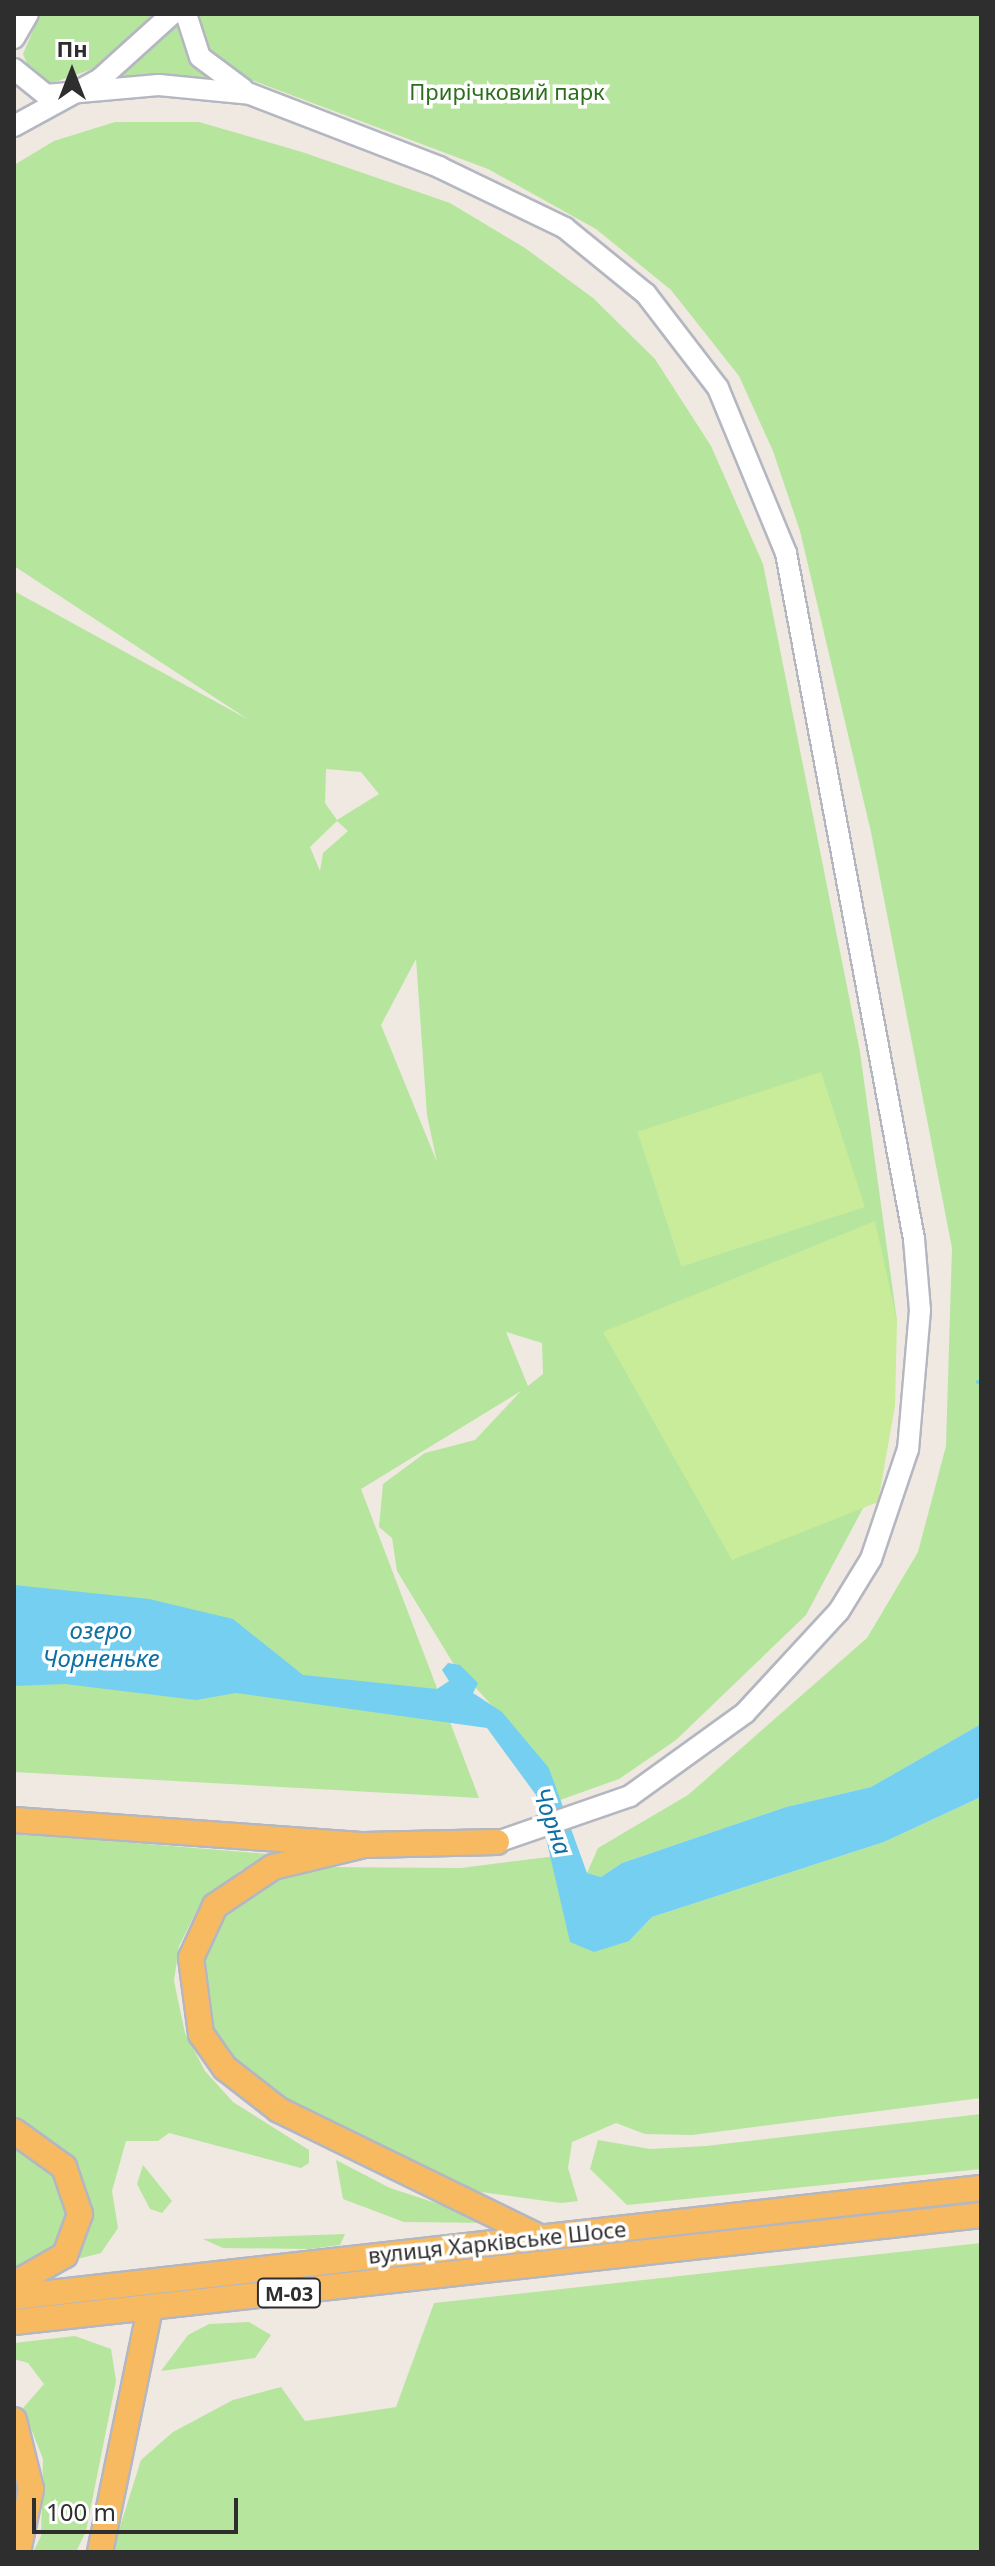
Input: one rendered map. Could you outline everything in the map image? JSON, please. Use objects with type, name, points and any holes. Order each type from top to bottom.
[{"type":"highway","points":[[14,1820],[364,1845],[497,1842]]},
{"type":"highway","points":[[364,1845],[273,1867],[215,1906],[191,1958],[201,2034],[235,2078],[290,2117],[539,2237]]},
{"type":"highway","points":[[14,2131],[64,2167],[80,2214],[65,2255],[14,2284]]},
{"type":"highway","name":"вулиця Харківське Шосе","points":[[14,2297],[981,2188]]},
{"type":"highway","name":"вулиця Харківське Шосе","points":[[14,2322],[981,2215]]},
{"type":"highway","points":[[100,2552],[150,2308]]},
{"type":"highway","points":[[14,2420],[31,2489],[18,2552]]},
{"type":"main road","points":[[14,38],[28,14]]},
{"type":"main road","points":[[14,126],[100,79],[172,14]]},
{"type":"main road","points":[[186,14],[200,57],[250,94],[526,207],[604,256],[646,294],[718,388],[746,443],[786,553],[812,662],[914,1239],[920,1310],[908,1449],[871,1559],[799,1660],[681,1764],[587,1815],[497,1842]]},
{"type":"main road","points":[[14,69],[31,88],[66,97],[159,85],[250,94]]},
{"type":"green space","points":[[40,14],[158,14],[95,68],[52,83],[30,71],[23,54]]},
{"type":"green space","name":"Прирічковий парк","points":[[198,14],[981,14],[981,1724],[871,1787],[786,1807],[622,1863],[601,1877],[587,1873],[598,1848],[688,1795],[867,1638],[918,1552],[946,1446],[952,1248],[871,832],[800,531],[773,451],[739,376],[671,290],[596,229],[488,169],[241,76],[210,53]]},
{"type":"green space","points":[[177,24],[189,52],[215,80],[106,82]]},
{"type":"green space","points":[[115,122],[199,122],[302,152],[450,203],[525,248],[593,298],[655,359],[711,446],[763,564],[860,1052],[897,1321],[869,1497],[806,1615],[676,1740],[619,1779],[560,1800],[549,1768],[453,1663],[397,1571],[392,1538],[379,1527],[383,1484],[425,1453],[475,1440],[521,1391],[361,1489],[479,1798],[14,1772],[14,591],[249,720],[14,566],[14,165],[54,141]],"holes":[[[326,769],[361,772],[379,794],[337,820],[325,803]],[[337,821],[348,831],[323,853],[320,871],[310,847]],[[416,959],[427,1115],[437,1162],[381,1025]],[[506,1332],[542,1343],[543,1374],[528,1386]]]},
{"type":"green space","points":[[821,1072],[865,1207],[681,1267],[637,1132]]},
{"type":"green space","points":[[875,1221],[897,1321],[895,1406],[878,1502],[732,1560],[603,1332]]},
{"type":"green space","points":[[981,1797],[981,2098],[692,2135],[645,2134],[616,2123],[572,2142],[568,2168],[578,2201],[561,2203],[466,2190],[353,2143],[252,2080],[205,2027],[198,1960],[228,1903],[259,1883],[320,1867],[461,1868],[556,1856],[561,1888],[629,1941],[652,1917],[884,1842]]},
{"type":"green space","points":[[14,1833],[281,1855],[241,1870],[198,1908],[179,1946],[174,1981],[185,2033],[205,2071],[233,2102],[309,2150],[309,2163],[301,2168],[169,2133],[158,2141],[126,2141],[112,2191],[118,2228],[101,2253],[77,2259],[88,2209],[14,2125]]},
{"type":"green space","points":[[981,2114],[981,2169],[627,2205],[590,2169],[598,2140],[650,2149],[706,2146]]},
{"type":"green space","points":[[14,2139],[40,2154],[72,2201],[59,2250],[14,2274]]},
{"type":"green space","points":[[336,2160],[390,2188],[497,2223],[404,2222],[343,2199]]},
{"type":"green space","points":[[143,2165],[172,2201],[162,2213],[150,2209],[137,2184]]},
{"type":"green space","points":[[345,2234],[340,2245],[310,2249],[223,2248],[203,2239]]},
{"type":"green space","points":[[981,2243],[981,2552],[112,2552],[141,2460],[173,2432],[233,2400],[281,2387],[305,2421],[396,2407],[434,2303]]},
{"type":"green space","points":[[249,2322],[271,2335],[255,2358],[161,2371],[188,2335],[209,2324]]},
{"type":"green space","points":[[75,2336],[111,2349],[116,2381],[86,2531],[76,2552],[33,2552],[41,2536],[43,2459],[23,2408],[44,2384],[28,2363],[14,2359],[14,2343]]},
{"type":"water","name":"озеро Чорненьке","points":[[14,1585],[149,1599],[233,1619],[303,1675],[437,1689],[449,1681],[442,1670],[448,1663],[460,1665],[478,1683],[473,1693],[502,1712],[549,1768],[587,1873],[601,1877],[622,1863],[786,1807],[871,1787],[981,1724],[981,1797],[884,1842],[652,1917],[629,1941],[594,1952],[570,1942],[536,1795],[487,1728],[236,1693],[196,1700],[65,1684],[14,1686]]},
{"type":"water label","name":"Чорна","points":[[553,1821]]}]
